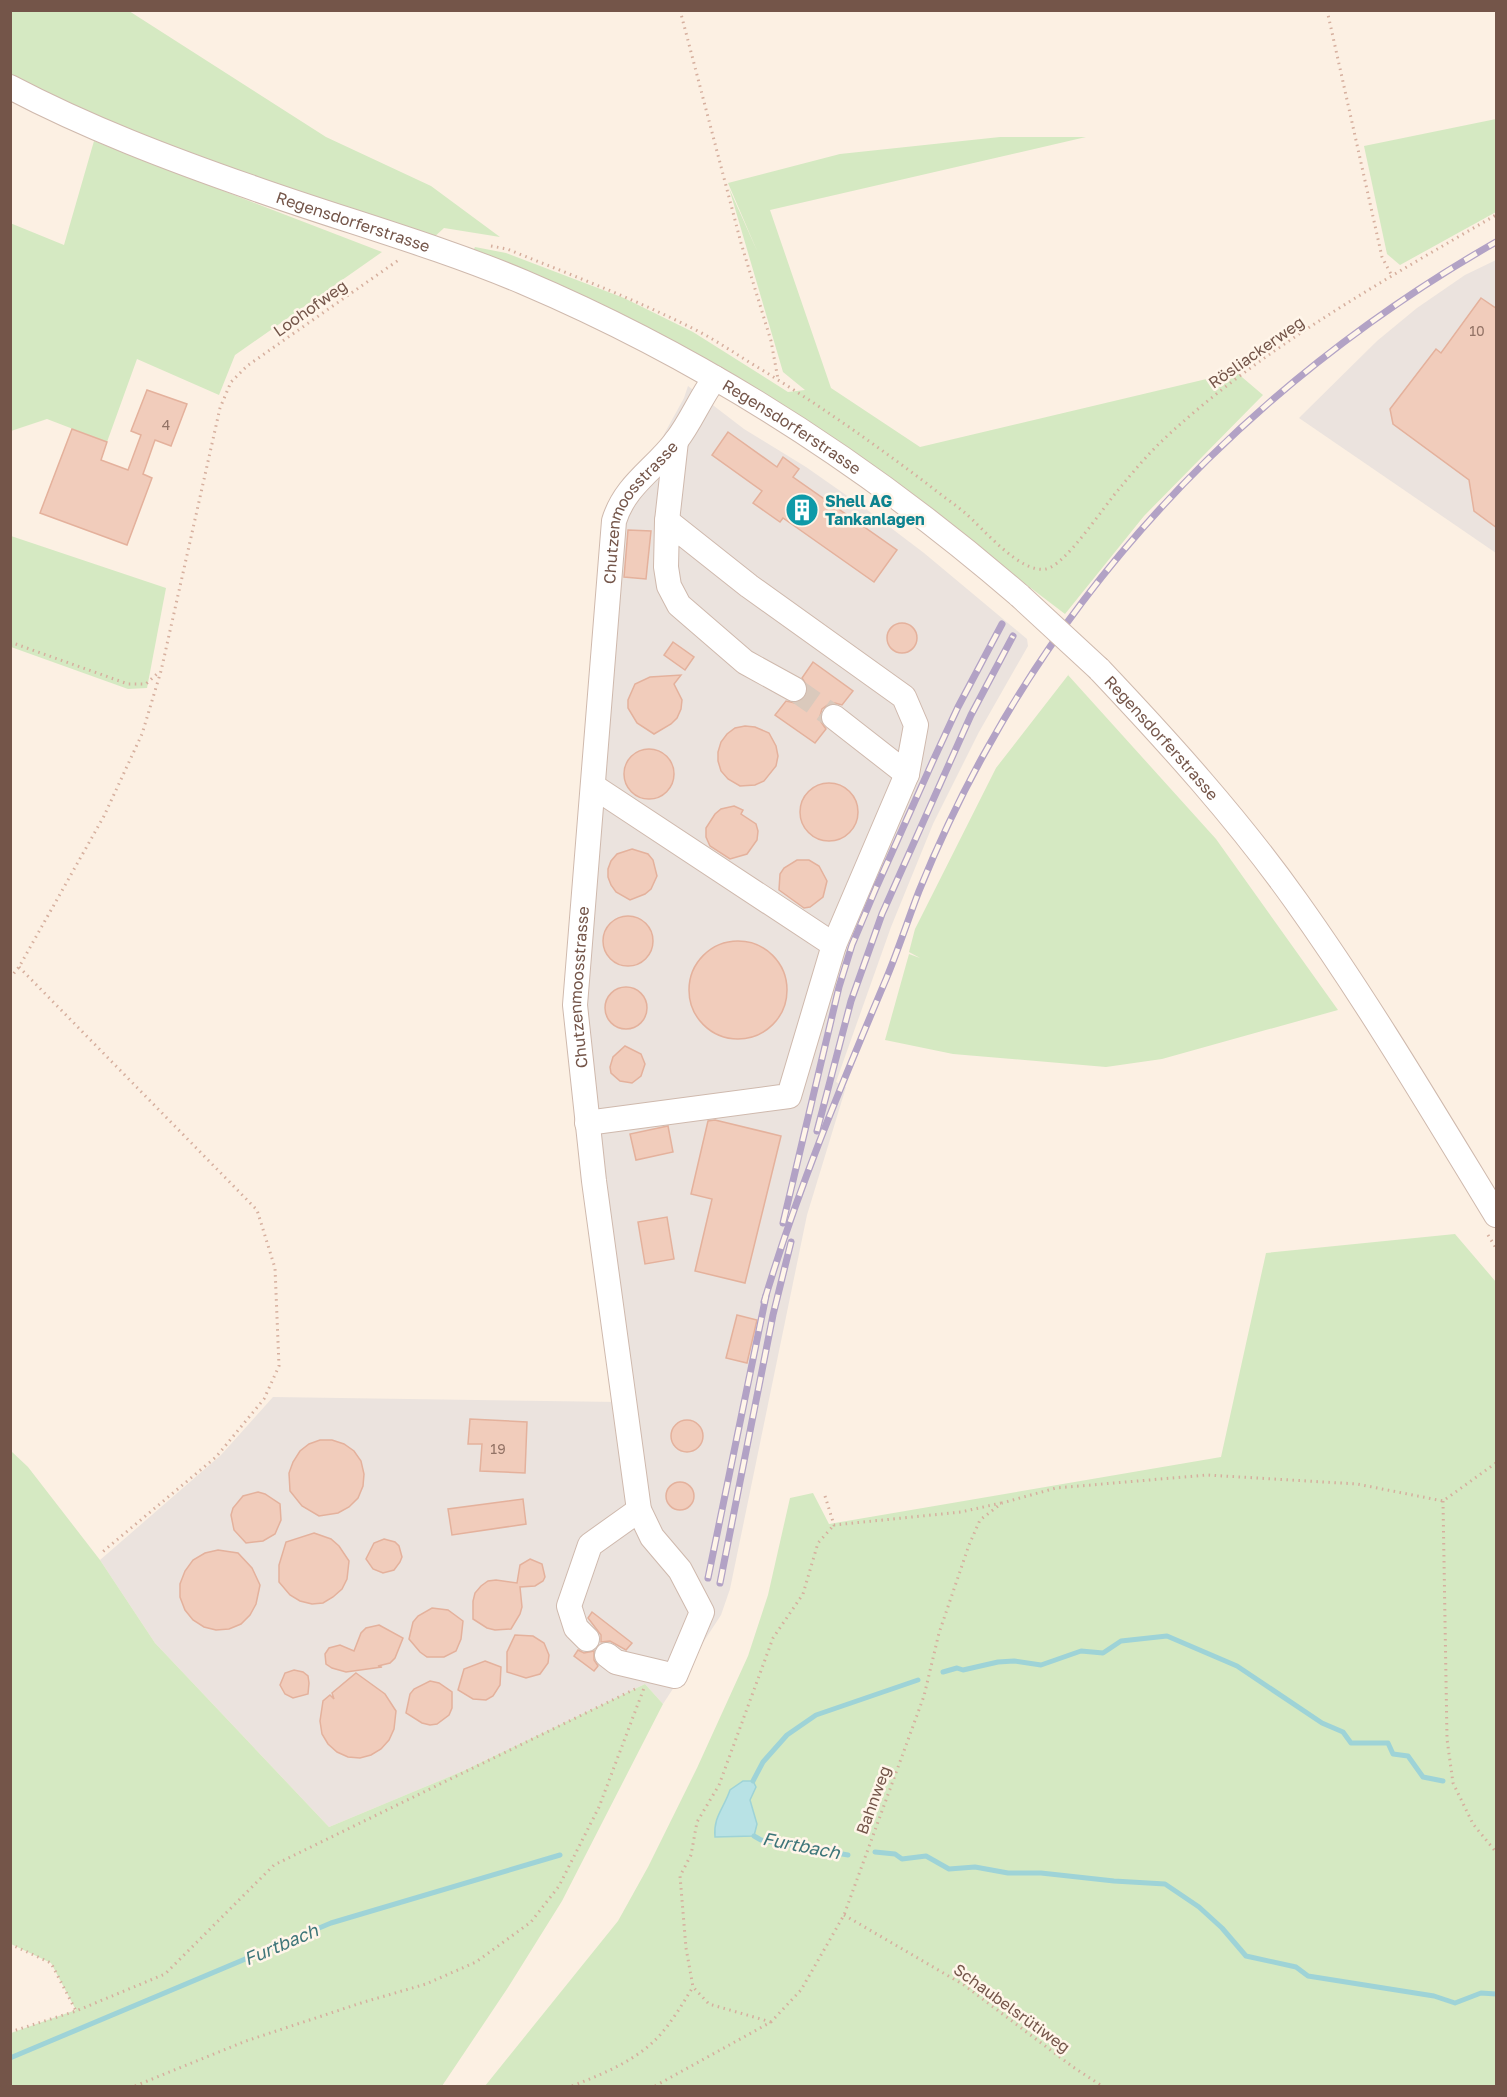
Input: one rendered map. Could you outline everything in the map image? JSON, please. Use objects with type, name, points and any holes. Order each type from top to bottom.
[{"type":"street","name":"Regensdorferstrasse","points":[[10,87],[112,136],[254,188],[408,239],[523,282],[612,323],[715,378],[832,452],[927,520],[1020,596],[1099,669],[1160,733],[1223,806],[1296,901],[1368,1008],[1490,1223]]},
{"type":"street","name":"Chutzenmoosstrasse","points":[[607,1655],[616,1662],[675,1676],[702,1612],[680,1570],[652,1537],[639,1510],[587,1123],[575,1005],[614,521],[619,505],[631,488],[676,441],[715,378]]},
{"type":"street","points":[[676,441],[667,521],[666,567],[669,586],[679,605],[746,662],[794,688]]},
{"type":"street","points":[[587,1123],[789,1096],[834,945],[907,774],[916,724],[904,697],[749,585],[667,521]]},
{"type":"street","points":[[834,717],[907,774]]},
{"type":"street","points":[[593,786],[834,945]]},
{"type":"street","points":[[587,1639],[576,1628],[569,1606],[590,1545],[639,1510]]},
{"type":"path","points":[[680,10],[741,243],[771,341],[778,379]]},
{"type":"path","points":[[1327,10],[1382,257],[1392,276]]},
{"type":"path","name":"Rösliackerweg","points":[[1067,554],[1148,457],[1206,402],[1291,340],[1392,276],[1497,215]]},
{"type":"path","name":"Loohofweg","points":[[161,671],[220,408],[231,382],[247,366],[405,256]]},
{"type":"path","points":[[10,642],[128,684],[146,684],[161,671]]},
{"type":"path","points":[[10,978],[19,967],[104,816],[142,734],[161,671]]},
{"type":"path","points":[[19,967],[257,1210],[275,1268],[279,1366],[264,1399],[216,1457],[100,1554]]},
{"type":"path","points":[[1490,1223],[1497,1248]]},
{"type":"path","points":[[771,2022],[710,2004],[693,1987],[686,1948],[680,1876],[691,1855],[697,1822],[719,1785],[773,1638],[803,1594],[818,1543],[834,1525],[961,1512],[1056,1488],[1208,1475],[1357,1484],[1443,1501],[1497,1463]]},
{"type":"path","points":[[825,1496],[834,1525]]},
{"type":"path","points":[[1443,1501],[1447,1739],[1452,1772],[1454,1782],[1473,1824],[1497,1852]]},
{"type":"path","name":"Bahnweg","points":[[655,2086],[771,2022],[801,1990],[844,1915],[924,1696],[939,1633],[969,1545],[980,1520],[1002,1503]]},
{"type":"path","points":[[10,2032],[76,2011],[165,1974],[274,1865],[645,1684],[599,1807],[559,1886],[531,1922],[476,1962],[426,1984],[246,2041],[135,2086]]},
{"type":"path","name":"Schaubelsrütiweg","points":[[844,1915],[964,1985],[1072,2067],[1102,2086]]},
{"type":"path","points":[[10,1944],[51,1963],[76,2011]]},
{"type":"path","points":[[572,2086],[622,2065],[652,2044],[693,1987]]},
{"type":"shaded area","points":[[1496,260],[1496,553],[1299,418],[1377,341],[1417,308],[1465,275]]},
{"type":"shaded area","points":[[688,386],[744,429],[806,467],[924,553],[1027,639],[1028,646],[979,732],[933,824],[891,927],[836,1082],[846,1087],[807,1215],[730,1589],[721,1615],[663,1704],[645,1684],[463,1771],[329,1827],[155,1643],[100,1560],[221,1455],[273,1397],[619,1402],[569,1008],[606,516],[657,447],[684,398]]},
{"type":"green space","points":[[11,11],[129,11],[326,137],[431,186],[500,237],[444,228],[432,239],[288,189],[103,120],[11,77]]},
{"type":"green space","points":[[1496,119],[1496,212],[1400,265],[1387,254],[1364,146]]},
{"type":"green space","points":[[1000,137],[1086,137],[770,210],[831,388],[920,447],[1236,372],[1263,395],[1144,516],[1065,614],[869,465],[472,253],[475,247],[506,253],[624,298],[693,332],[788,392],[805,390],[783,372],[729,188],[758,253],[728,183],[840,154]]},
{"type":"green space","points":[[94,141],[382,252],[235,355],[219,395],[137,359],[107,442],[47,419],[11,431],[10,223],[64,245]]},
{"type":"green space","points":[[11,536],[166,588],[147,688],[128,689],[11,647]]},
{"type":"green space","points":[[1068,675],[1216,839],[1338,1010],[1162,1059],[1106,1067],[953,1054],[885,1040],[909,954],[920,958],[909,952],[915,929],[996,768]]},
{"type":"green space","points":[[1455,1234],[1496,1282],[1496,2086],[485,2086],[618,1921],[648,1867],[697,1768],[748,1656],[768,1595],[790,1498],[813,1493],[829,1524],[1221,1457],[1266,1253]]},
{"type":"green space","points":[[11,1451],[28,1467],[100,1560],[155,1643],[329,1827],[463,1771],[645,1684],[663,1704],[562,1901],[442,2086],[11,2086],[11,2033],[76,2010],[51,1963],[11,1944]]},
{"type":"water","points":[[743,1781],[753,1781],[756,1787],[750,1800],[757,1824],[754,1836],[715,1837],[717,1818],[730,1790]]},
{"type":"building","points":[[1481,298],[1497,309],[1497,528],[1474,511],[1469,480],[1393,424],[1390,409],[1436,349],[1441,353]]},
{"type":"building","points":[[147,390],[187,404],[171,446],[155,440],[143,474],[152,478],[127,545],[40,513],[72,429],[107,442],[101,460],[128,470],[141,435],[131,431]]},
{"type":"building","name":"Shell AG Tankanlagen","points":[[728,432],[777,467],[783,457],[799,469],[793,477],[897,550],[874,582],[783,518],[780,522],[753,503],[762,491],[712,455]]},
{"type":"building","points":[[628,530],[651,531],[646,579],[624,577]]},
{"type":"building","points":[[902,623],[913,627],[917,638],[913,649],[902,653],[891,649],[887,638],[891,627]]},
{"type":"building","points":[[673,642],[694,657],[685,670],[664,655]]},
{"type":"building","points":[[813,662],[853,691],[842,705],[829,704],[822,709],[821,722],[826,729],[815,743],[775,715],[786,701],[795,703],[806,696],[808,688],[802,678]]},
{"type":"building","points":[[681,675],[674,684],[682,700],[677,718],[654,734],[637,723],[628,708],[628,700],[635,684],[650,677]]},
{"type":"building","points":[[755,727],[769,733],[778,756],[776,766],[764,781],[755,785],[740,786],[728,779],[721,771],[718,752],[727,734],[735,728]]},
{"type":"building","points":[[644,749],[654,749],[667,756],[674,769],[674,779],[667,792],[654,799],[644,799],[635,795],[628,788],[624,779],[624,769],[628,760],[635,753]]},
{"type":"building","points":[[829,783],[840,785],[850,791],[856,801],[858,812],[856,823],[850,833],[840,839],[829,841],[818,839],[808,833],[802,823],[800,812],[802,801],[808,791],[818,785]]},
{"type":"building","points":[[734,806],[743,810],[741,814],[756,824],[758,831],[757,840],[747,854],[730,859],[710,846],[706,837],[706,828],[721,809]]},
{"type":"building","points":[[632,849],[648,854],[653,860],[657,876],[651,889],[630,900],[616,892],[611,885],[608,869],[617,854]]},
{"type":"building","points":[[797,860],[809,860],[819,866],[827,881],[823,897],[810,907],[804,908],[779,890],[780,874],[784,868]]},
{"type":"building","points":[[628,916],[646,923],[653,941],[646,959],[628,966],[610,959],[603,941],[610,923]]},
{"type":"building","points":[[738,941],[748,942],[765,949],[779,963],[786,980],[786,1000],[779,1017],[765,1031],[748,1038],[738,1039],[728,1038],[711,1031],[697,1017],[690,1000],[689,990],[690,980],[697,963],[711,949],[728,942]]},
{"type":"building","points":[[626,987],[634,988],[641,993],[646,1000],[646,1016],[641,1023],[634,1028],[626,1029],[618,1028],[611,1023],[606,1016],[605,1008],[606,1000],[611,993],[618,988]]},
{"type":"building","points":[[625,1046],[641,1054],[645,1064],[641,1076],[632,1083],[620,1081],[611,1073],[613,1057]]},
{"type":"building","points":[[715,1120],[781,1136],[745,1283],[695,1271],[712,1199],[691,1194],[708,1121]]},
{"type":"building","points":[[668,1126],[673,1152],[636,1160],[630,1134]]},
{"type":"building","points":[[667,1217],[674,1259],[645,1264],[638,1222]]},
{"type":"building","points":[[737,1315],[757,1320],[747,1363],[726,1358]]},
{"type":"building","points":[[470,1419],[527,1422],[525,1473],[480,1471],[482,1444],[468,1444]]},
{"type":"building","points":[[687,1420],[698,1425],[703,1436],[698,1447],[687,1452],[676,1447],[671,1436],[676,1425]]},
{"type":"building","points":[[320,1440],[332,1440],[354,1451],[361,1461],[364,1474],[363,1486],[358,1498],[349,1507],[338,1513],[319,1516],[302,1506],[290,1491],[289,1473],[300,1451]]},
{"type":"building","points":[[680,1482],[690,1486],[694,1496],[690,1506],[680,1510],[670,1506],[666,1496],[670,1486]]},
{"type":"building","points":[[258,1492],[280,1504],[281,1520],[275,1534],[263,1541],[246,1543],[234,1530],[231,1515],[233,1508],[243,1496]]},
{"type":"building","points":[[523,1499],[526,1524],[452,1535],[448,1509]]},
{"type":"building","points":[[314,1533],[331,1539],[349,1561],[347,1579],[342,1589],[323,1603],[312,1604],[290,1595],[279,1582],[279,1565],[286,1542]]},
{"type":"building","points":[[384,1539],[395,1542],[399,1546],[402,1557],[394,1570],[383,1573],[373,1569],[366,1559],[374,1543]]},
{"type":"building","points":[[218,1550],[238,1553],[252,1568],[260,1585],[256,1604],[250,1615],[241,1624],[229,1629],[216,1630],[204,1627],[193,1620],[185,1610],[180,1597],[180,1584],[193,1560],[205,1553]]},
{"type":"building","points":[[530,1559],[542,1564],[545,1577],[535,1586],[520,1587],[522,1607],[511,1629],[487,1628],[473,1619],[473,1601],[475,1593],[481,1586],[488,1581],[496,1580],[517,1583],[520,1565]]},
{"type":"building","points":[[432,1608],[448,1610],[463,1621],[461,1639],[456,1651],[444,1657],[427,1657],[409,1639],[413,1622],[418,1616]]},
{"type":"building","points":[[592,1612],[632,1643],[626,1650],[610,1641],[601,1642],[601,1635],[588,1618]]},
{"type":"building","points":[[379,1625],[403,1638],[395,1658],[390,1663],[378,1666],[382,1667],[346,1672],[326,1664],[325,1654],[329,1648],[340,1645],[354,1651],[361,1633],[366,1628]]},
{"type":"building","points":[[515,1635],[533,1636],[544,1643],[549,1655],[548,1663],[540,1674],[526,1678],[507,1672],[507,1652]]},
{"type":"building","points":[[578,1650],[584,1653],[594,1651],[594,1660],[598,1666],[594,1671],[574,1656]]},
{"type":"building","points":[[485,1661],[501,1667],[500,1685],[493,1696],[486,1700],[473,1699],[458,1690],[464,1669]]},
{"type":"building","points":[[294,1670],[308,1676],[309,1683],[308,1694],[293,1698],[285,1694],[280,1685],[285,1673]]},
{"type":"building","points":[[356,1673],[385,1694],[396,1711],[394,1729],[389,1740],[381,1749],[360,1758],[348,1757],[337,1752],[328,1744],[322,1734],[320,1721],[323,1701],[330,1695],[334,1699],[332,1693]]},
{"type":"building","points":[[430,1681],[439,1683],[452,1692],[452,1708],[449,1715],[437,1724],[430,1725],[406,1713],[410,1694],[414,1689]]},
{"type":"waterway","points":[[943,1672],[998,1662],[1014,1661],[1041,1665],[1081,1651],[1103,1653],[1121,1641],[1167,1636],[1237,1666],[1322,1723],[1343,1732],[1351,1743],[1388,1743],[1393,1754],[1408,1756],[1423,1777],[1443,1781]]},
{"type":"waterway","points":[[753,1781],[763,1762],[787,1735],[816,1715],[918,1680]]},
{"type":"waterway","name":"Furtbach","points":[[754,1836],[761,1840],[848,1855]]},
{"type":"waterway","points":[[875,1852],[895,1854],[902,1859],[926,1856],[949,1869],[975,1867],[1008,1873],[1041,1873],[1165,1884],[1199,1907],[1222,1928],[1246,1956],[1296,1967],[1308,1976],[1434,1996],[1455,2003],[1481,1993],[1496,1994]]},
{"type":"waterway","name":"Furtbach","points":[[10,2058],[331,1923],[560,1855]]},
{"type":"tunnel","points":[[794,689],[834,717]]},
{"type":"railway","points":[[764,1302],[790,1221],[851,1062],[889,973],[919,891],[978,764],[1035,669],[1088,595],[1145,525],[1207,460],[1274,398],[1345,342],[1419,289],[1496,242]]},
{"type":"railway","points":[[783,1223],[839,987],[852,945],[958,707],[1002,624]]},
{"type":"railway","points":[[817,1131],[851,1001],[882,914],[971,715],[1013,636]]},
{"type":"railway","points":[[720,1583],[773,1315],[791,1242]]},
{"type":"railway","points":[[708,1578],[766,1296]]},
{"type":"place","name":"Shell AG Tankanlagen","points":[[802,510]]}]
